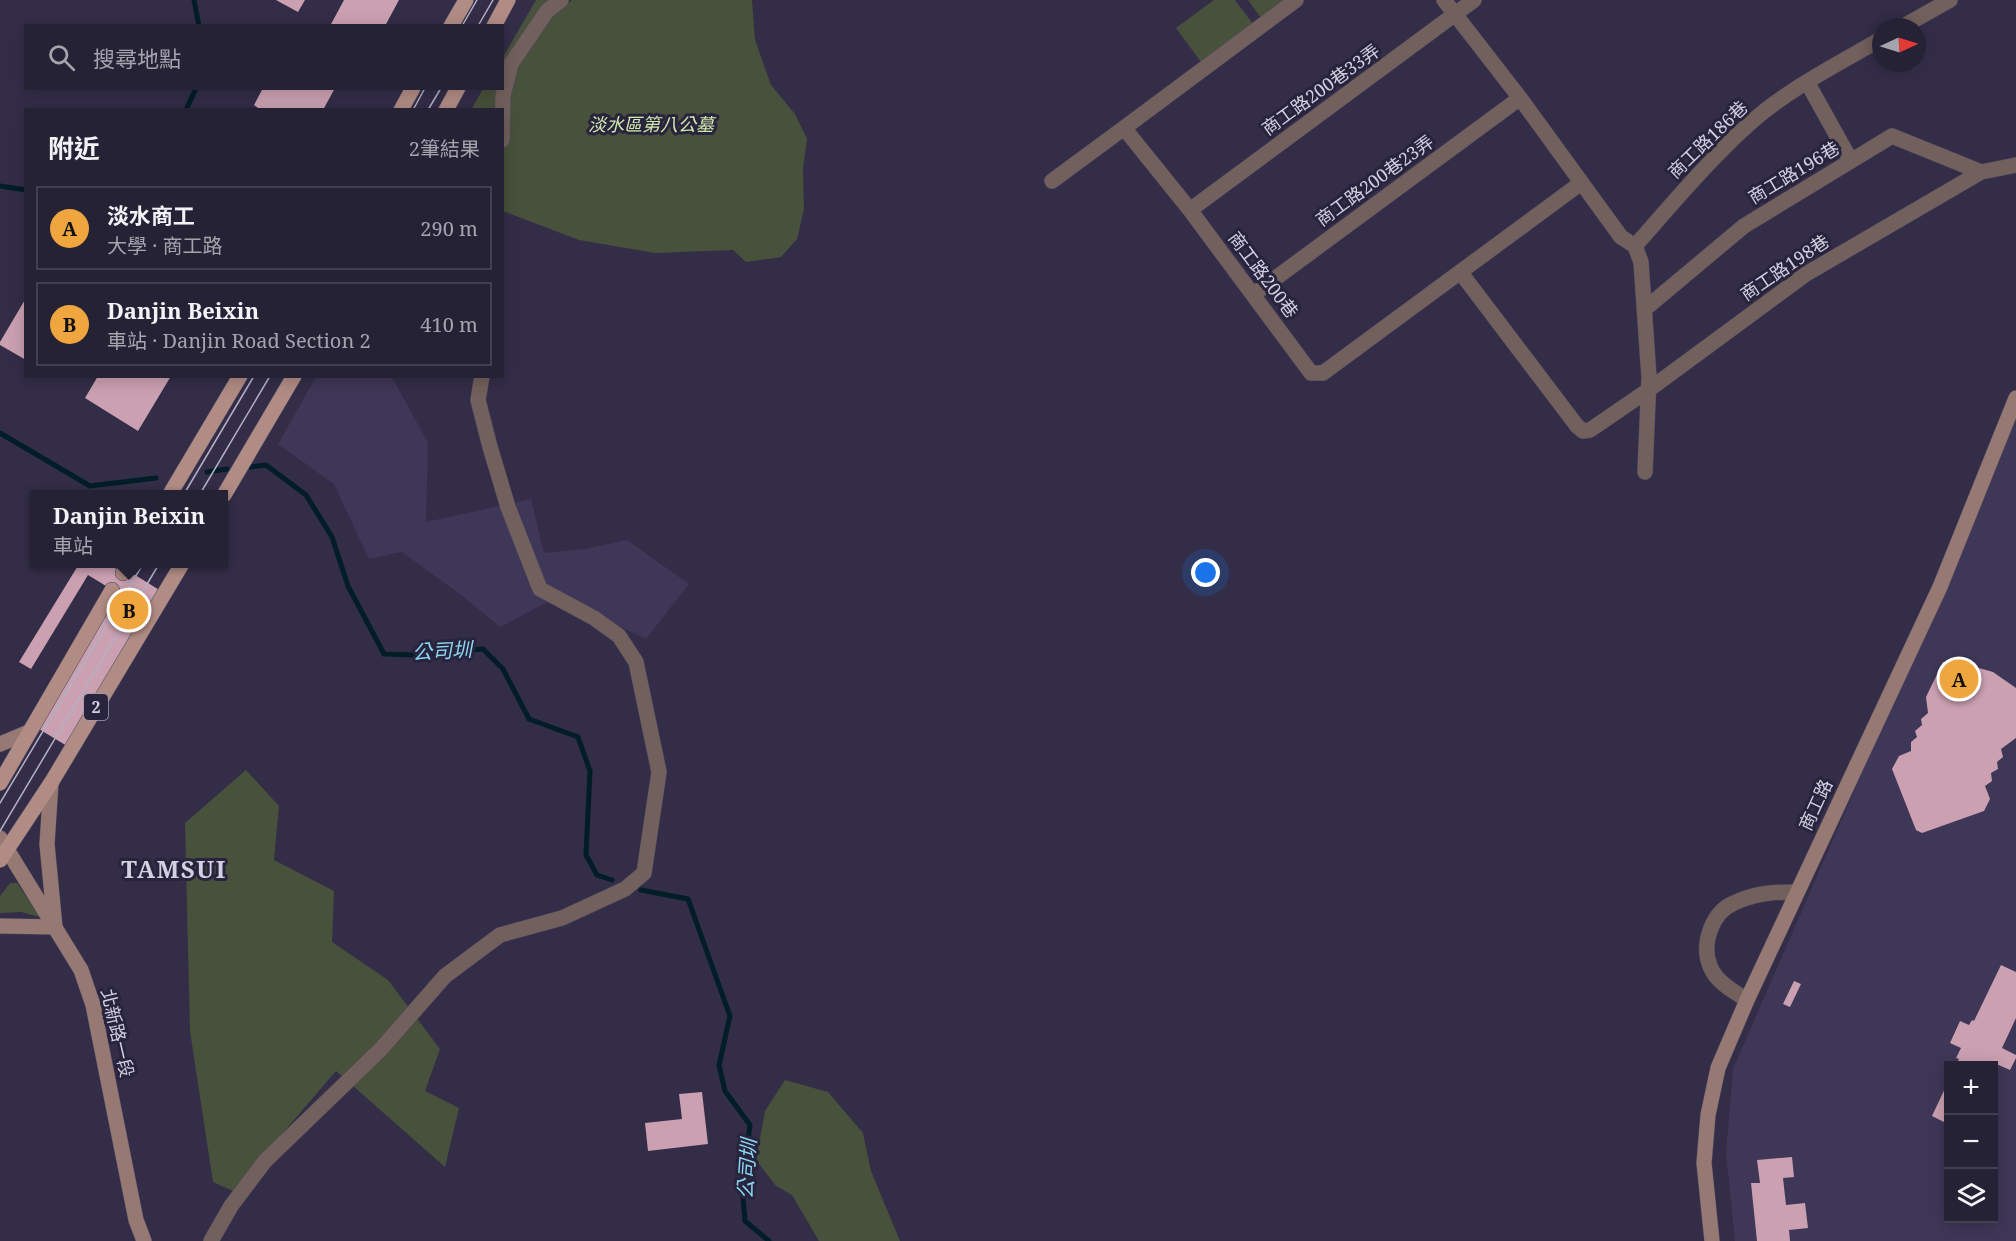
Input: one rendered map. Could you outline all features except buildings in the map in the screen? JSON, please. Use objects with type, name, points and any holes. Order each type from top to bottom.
[{"type":"main road","points":[[452,24],[466,0]]},
{"type":"main road","points":[[495,24],[508,0]]},
{"type":"main road","points":[[402,108],[412,90]]},
{"type":"main road","points":[[447,108],[457,90]]},
{"type":"main road","points":[[173,490],[239,378]]},
{"type":"main road","points":[[227,490],[293,378]]},
{"type":"main road","name":"2","points":[[3,849],[51,783],[180,568]]},
{"type":"main road","points":[[0,783],[112,590]]},
{"type":"street","points":[[503,108],[503,96],[511,64],[547,11],[561,0]]},
{"type":"street","points":[[1052,180],[1296,0]]},
{"type":"street","points":[[1444,0],[1520,98],[1621,237],[1635,246],[1641,262],[1646,309],[1649,377],[1645,472]]},
{"type":"street","name":"商工路200巷33弄","points":[[1190,210],[1474,0]]},
{"type":"street","points":[[1918,18],[1950,0]]},
{"type":"street","name":"商工路186巷","points":[[1635,246],[1696,176],[1750,123],[1807,82],[1872,44]]},
{"type":"street","points":[[1807,82],[1851,161]]},
{"type":"street","name":"商工路200巷23弄","points":[[1254,294],[1520,98]]},
{"type":"street","name":"商工路200巷","points":[[1124,128],[1190,210],[1311,373],[1319,375],[1581,183]]},
{"type":"street","name":"商工路196巷","points":[[1646,309],[1744,226],[1892,136],[1981,172]]},
{"type":"street","name":"商工路198巷","points":[[1461,273],[1577,426],[1583,430],[1590,430],[1806,274],[1981,172],[2016,165]]},
{"type":"street","points":[[211,1241],[231,1206],[265,1161],[380,1050],[446,976],[501,935],[562,918],[625,889],[644,873],[659,771],[636,662],[619,636],[594,618],[540,589],[508,507],[490,447],[478,400],[482,378]]},
{"type":"street","name":"商工路","points":[[1712,1241],[1704,1163],[1708,1115],[1718,1068],[1746,1000],[1940,587],[2016,398]]},
{"type":"street","points":[[0,744],[29,732]]},
{"type":"street","points":[[0,926],[55,927],[47,844],[51,783]]},
{"type":"street","name":"北新路一段","points":[[3,849],[81,970],[93,1005],[135,1220],[144,1241]]},
{"type":"street","points":[[1746,1000],[1723,984],[1710,966],[1707,942],[1713,922],[1731,903],[1766,892],[1797,892]]},
{"type":"shaded area","points":[[315,378],[393,378],[428,443],[426,522],[531,499],[544,553],[585,549],[627,540],[689,584],[646,639],[557,597],[500,627],[402,552],[369,559],[334,484],[278,444]]},
{"type":"shaded area","points":[[2016,419],[2016,1241],[1735,1241],[1726,1153],[1733,1069]]},
{"type":"green space","points":[[536,0],[551,0],[504,74],[504,55]]},
{"type":"green space","name":"淡水區第八公墓","points":[[572,0],[752,0],[755,40],[771,85],[795,114],[807,139],[803,169],[804,209],[797,239],[781,257],[746,262],[733,250],[655,253],[579,240],[504,211],[504,130],[517,67],[552,15]]},
{"type":"green space","points":[[1214,0],[1235,0],[1253,24],[1201,62],[1176,28]]},
{"type":"green space","points":[[1248,0],[1285,0],[1261,18]]},
{"type":"green space","points":[[482,90],[499,90],[496,108],[472,108]]},
{"type":"green space","points":[[246,770],[279,806],[274,860],[334,891],[332,942],[388,980],[440,1049],[425,1091],[459,1108],[445,1167],[336,1071],[233,1191],[213,1182],[190,1031],[185,823]]},
{"type":"green space","points":[[10,883],[17,883],[40,917],[21,912],[0,913],[0,896]]},
{"type":"green space","points":[[785,1080],[828,1092],[863,1133],[871,1171],[900,1241],[819,1241],[792,1195],[776,1186],[756,1160],[765,1111]]},
{"type":"waterway","name":"公司圳","points":[[194,0],[199,24]]},
{"type":"waterway","name":"公司圳","points":[[187,108],[195,90]]},
{"type":"waterway","name":"公司圳","points":[[0,186],[24,190]]},
{"type":"waterway","name":"公司圳","points":[[0,433],[90,486],[156,478]]},
{"type":"waterway","name":"公司圳","points":[[251,467],[266,465],[306,495],[332,537],[348,586],[384,654],[414,655],[483,649],[503,669],[529,719],[578,737],[590,771],[586,855],[597,875],[612,880]]},
{"type":"waterway","name":"公司圳","points":[[207,472],[227,469]]},
{"type":"waterway","name":"公司圳","points":[[641,890],[688,899],[730,1016],[719,1065],[725,1091],[750,1125],[742,1185],[745,1221],[769,1241]]},
{"type":"tram line","points":[[463,24],[477,0]]},
{"type":"tram line","points":[[479,24],[493,0]]},
{"type":"tram line","points":[[414,108],[424,90]]},
{"type":"tram line","points":[[429,108],[440,90]]},
{"type":"tram line","points":[[186,490],[253,378]]},
{"type":"tram line","points":[[202,490],[269,378]]},
{"type":"tram line","points":[[0,803],[141,568]]},
{"type":"tram line","points":[[0,831],[157,568]]},
{"type":"place","name":"Danjin Beixin","points":[[129,610]]},
{"type":"place","name":"淡水商工","points":[[1959,679]]},
{"type":"district","name":"TAMSUI","points":[[174,870]]}]
